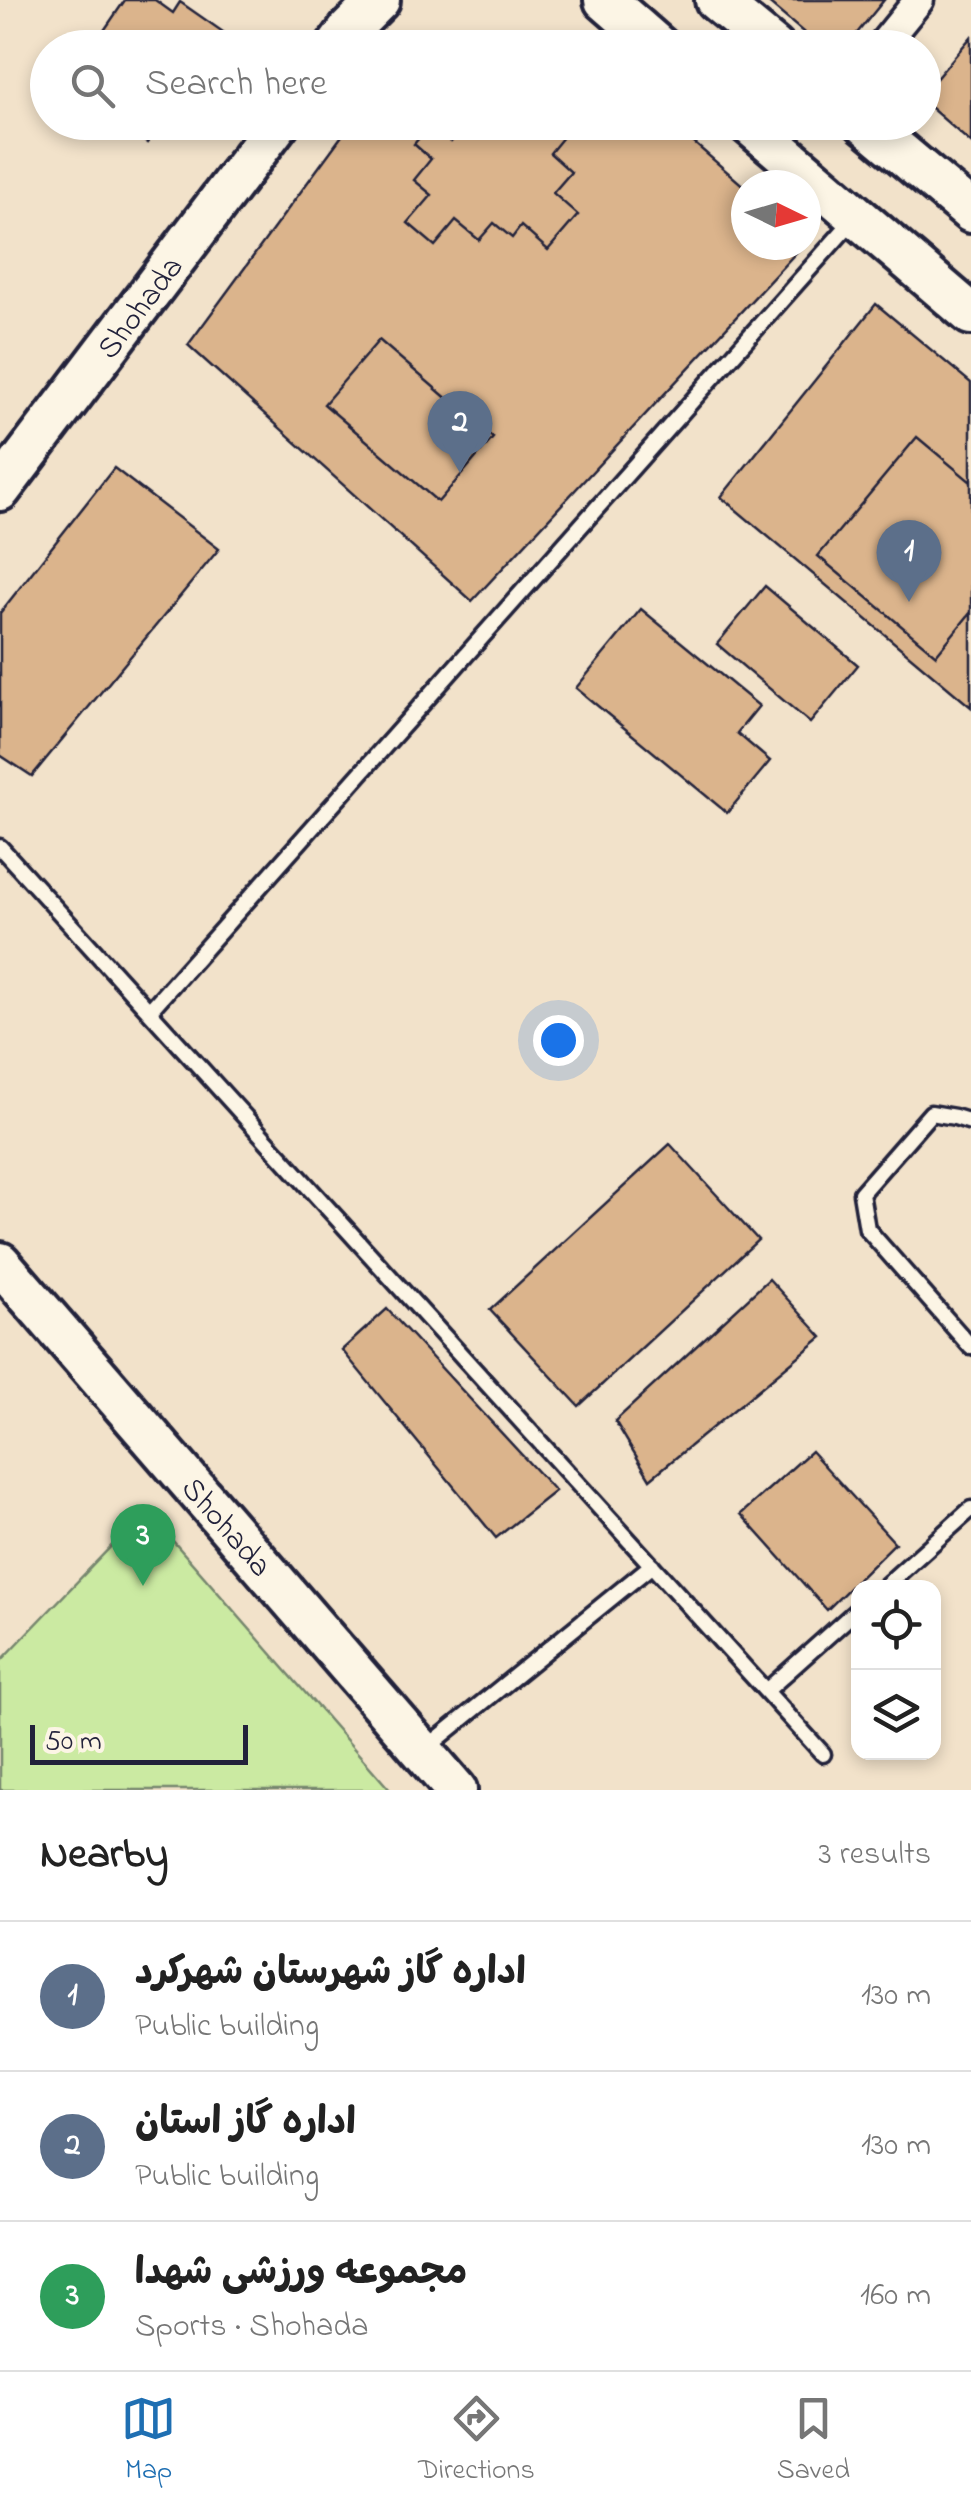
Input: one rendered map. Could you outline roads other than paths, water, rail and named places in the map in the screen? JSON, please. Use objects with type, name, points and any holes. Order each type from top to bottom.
[{"type":"main road","points":[[348,26],[379,0]]},
{"type":"main road","points":[[605,0],[639,30]]},
{"type":"main road","points":[[716,0],[752,30]]},
{"type":"main road","name":"Shohada","points":[[0,490],[265,140]]},
{"type":"main road","points":[[768,140],[971,314]]},
{"type":"main road","points":[[885,140],[971,212]]},
{"type":"main road","name":"Shohada","points":[[0,1264],[456,1790]]},
{"type":"street","points":[[895,30],[919,0]]},
{"type":"lane","points":[[150,1010],[856,217]]},
{"type":"lane","points":[[0,846],[823,1754]]},
{"type":"lane","points":[[971,1122],[930,1113],[861,1193],[867,1230],[971,1348]]},
{"type":"lane","points":[[892,1580],[971,1509]]},
{"type":"lane","points":[[422,1752],[652,1565]]},
{"type":"lane","points":[[766,1691],[851,1615]]},
{"type":"place","name":"اداره گاز استان","points":[[460,473]]},
{"type":"place","name":"اداره گاز شهرستان شهرکرد","points":[[909,602]]},
{"type":"place","name":"مجموعه ورزشی شهدا","points":[[143,1586]]}]
